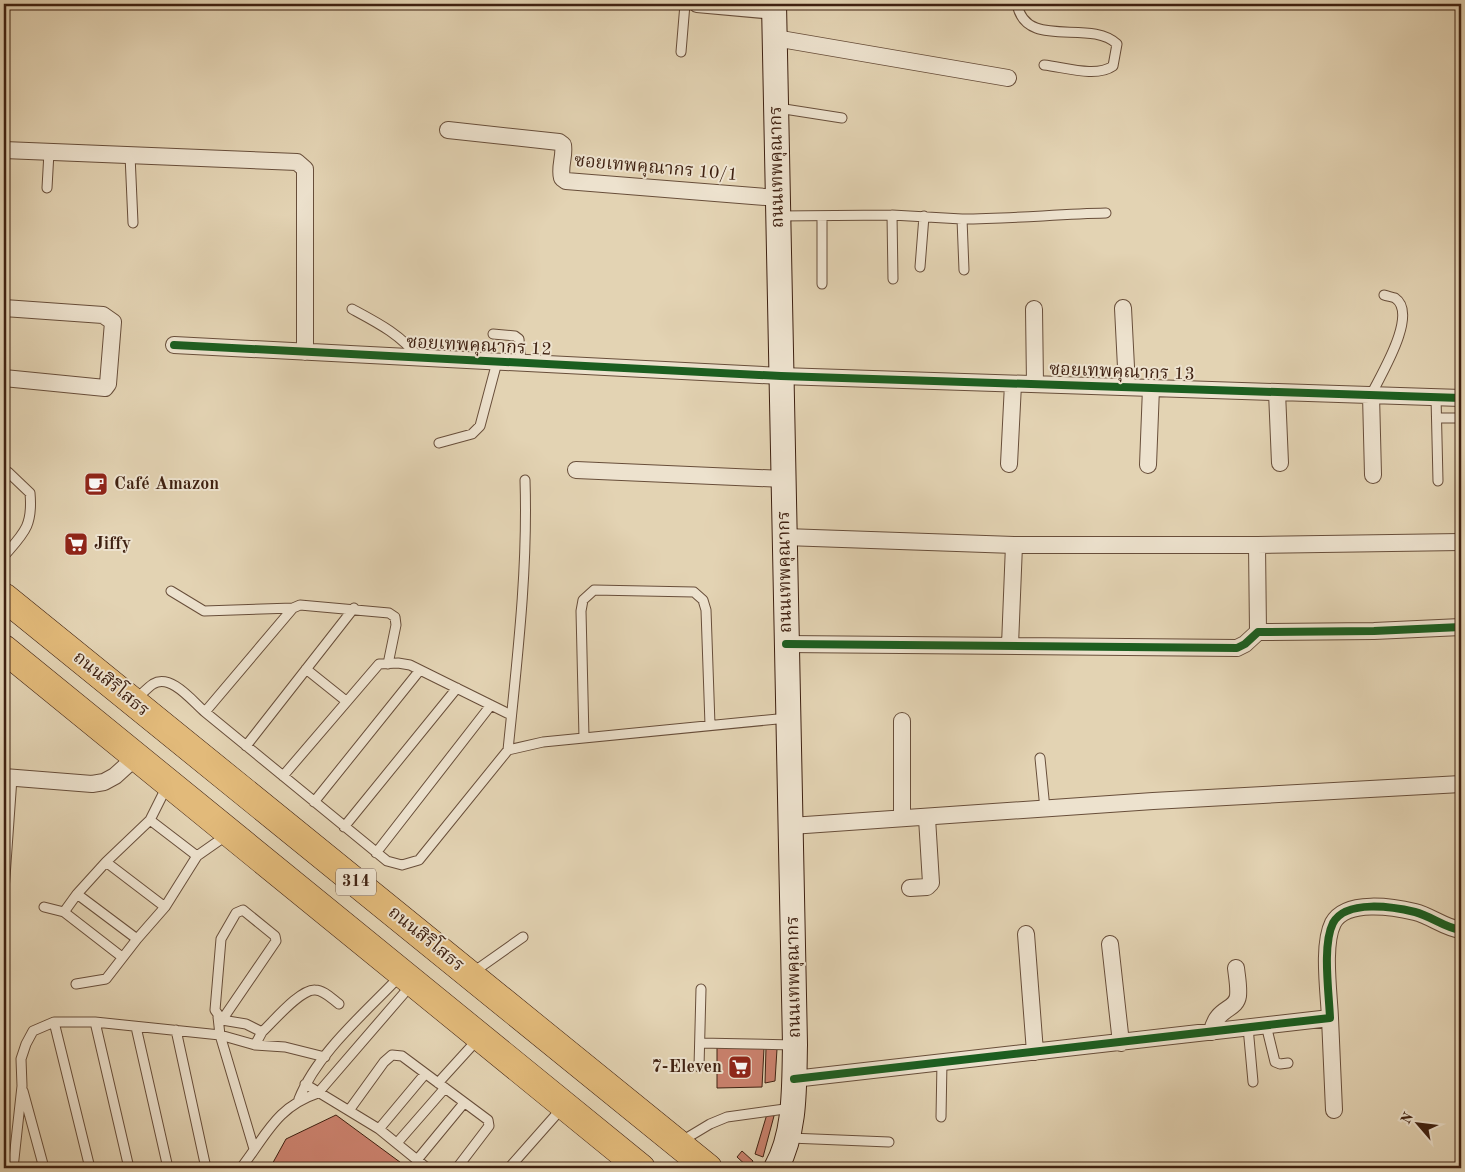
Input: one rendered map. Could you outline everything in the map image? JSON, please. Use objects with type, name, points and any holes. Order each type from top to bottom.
[{"type":"highway","name":"ถนนสิริโสธร","points":[[4,597],[708,1168]]},
{"type":"highway","name":"314","points":[[4,649],[641,1168]]},
{"type":"main road","name":"ถนนเทพคุณากร","points":[[774,8],[795,1045],[793,1107],[787,1138],[776,1168]]},
{"type":"street","points":[[697,4],[774,8]]},
{"type":"street","points":[[775,38],[1008,78]]},
{"type":"street","name":"ซอยเทพคุณากร 10/1","points":[[448,130],[559,142],[563,145],[564,150],[560,172],[562,178],[566,181],[778,207]]},
{"type":"street","points":[[4,150],[297,162],[302,164],[305,169],[305,352]]},
{"type":"street","points":[[4,308],[103,315],[113,322],[108,384],[105,388],[4,378]]},
{"type":"street","points":[[1123,308],[1126,387]]},
{"type":"street","points":[[1034,309],[1036,384]]},
{"type":"street","name":"ซอยเทพคุณากร 12","points":[[174,346],[782,376]]},
{"type":"street","name":"ซอยเทพคุณากร 13","points":[[782,376],[1461,398]]},
{"type":"street","points":[[1009,464],[1013,384]]},
{"type":"street","points":[[1148,465],[1151,388]]},
{"type":"street","points":[[1277,392],[1280,464]]},
{"type":"street","points":[[1371,395],[1373,475]]},
{"type":"street","points":[[576,470],[784,479]]},
{"type":"street","points":[[785,537],[1014,545],[1257,545],[1461,542]]},
{"type":"street","points":[[1010,645],[1014,545]]},
{"type":"street","points":[[1257,545],[1258,632]]},
{"type":"street","points":[[786,644],[1238,648],[1246,644],[1258,632],[1374,632],[1461,627]]},
{"type":"street","points":[[902,721],[902,818]]},
{"type":"street","points":[[8,777],[92,784],[104,782],[137,756]]},
{"type":"street","points":[[790,826],[1461,784]]},
{"type":"street","points":[[910,888],[927,887],[931,883],[927,818]]},
{"type":"street","points":[[1334,1110],[1328,946],[1334,922],[1348,910],[1386,906],[1418,913],[1461,930]]},
{"type":"street","points":[[1026,934],[1035,1052]]},
{"type":"street","points":[[1110,944],[1121,1043]]},
{"type":"street","points":[[1212,1032],[1214,1021],[1220,1014],[1236,1003],[1238,995],[1236,968]]},
{"type":"street","points":[[794,1079],[1330,1018]]},
{"type":"lane","points":[[682,52],[685,4]]},
{"type":"lane","points":[[1017,4],[1021,18],[1032,28],[1107,36],[1116,44],[1113,66],[1108,69],[1098,71],[1044,64]]},
{"type":"lane","points":[[776,108],[842,118]]},
{"type":"lane","points":[[47,188],[49,152]]},
{"type":"lane","points":[[130,155],[133,223]]},
{"type":"lane","points":[[778,207],[822,216],[892,215],[1003,220],[1046,214],[1106,212]]},
{"type":"lane","points":[[892,215],[893,279]]},
{"type":"lane","points":[[822,216],[822,284]]},
{"type":"lane","points":[[920,267],[924,216]]},
{"type":"lane","points":[[962,219],[964,270]]},
{"type":"lane","points":[[1371,395],[1402,330],[1403,323],[1403,308],[1396,298],[1384,295]]},
{"type":"lane","points":[[352,309],[406,342],[419,358]]},
{"type":"lane","points":[[493,334],[519,339],[521,363]]},
{"type":"lane","points":[[439,443],[472,434],[480,426],[497,362]]},
{"type":"lane","points":[[1436,397],[1438,481]]},
{"type":"lane","points":[[1438,418],[1461,418]]},
{"type":"lane","points":[[4,471],[8,472],[30,493],[32,513],[23,534],[4,556]]},
{"type":"lane","points":[[133,702],[154,683],[164,681],[176,686],[386,861],[402,865],[420,860],[508,750],[523,588],[527,524],[525,480]]},
{"type":"lane","points":[[584,738],[581,611],[582,600],[594,590],[694,592],[703,600],[706,610],[710,725]]},
{"type":"lane","points":[[171,591],[204,611],[293,608],[310,605],[379,610],[389,613],[395,617],[396,625],[388,664]]},
{"type":"lane","points":[[205,712],[293,608]]},
{"type":"lane","points":[[246,746],[354,608]]},
{"type":"lane","points":[[283,776],[346,700],[379,664],[410,665],[511,715]]},
{"type":"lane","points":[[306,669],[346,700]]},
{"type":"lane","points":[[314,802],[420,670]]},
{"type":"lane","points":[[344,827],[456,688]]},
{"type":"lane","points":[[376,853],[492,706]]},
{"type":"lane","points":[[508,750],[543,742],[788,718]]},
{"type":"lane","points":[[1040,758],[1045,809]]},
{"type":"lane","points":[[4,891],[8,777]]},
{"type":"lane","points":[[64,912],[77,894],[106,862],[150,820],[168,783]]},
{"type":"lane","points":[[150,820],[197,856]]},
{"type":"lane","points":[[76,984],[106,979],[122,957],[165,907],[197,856],[230,833]]},
{"type":"lane","points":[[106,862],[165,907]]},
{"type":"lane","points":[[77,894],[137,940]]},
{"type":"lane","points":[[44,907],[64,912],[122,957]]},
{"type":"lane","points":[[220,1018],[276,941],[274,936],[243,910],[236,912],[220,939],[215,1010],[220,1018],[220,1034],[254,1149]]},
{"type":"lane","points":[[470,975],[523,937]]},
{"type":"lane","points":[[241,1168],[266,1131],[299,1099],[305,1084],[325,1057],[407,979]]},
{"type":"lane","points":[[299,1099],[318,1093],[407,979]]},
{"type":"lane","points":[[699,1067],[701,989]]},
{"type":"lane","points":[[255,1045],[262,1032],[303,993],[314,990],[322,992],[339,1004]]},
{"type":"lane","points":[[220,1018],[246,1024],[262,1032]]},
{"type":"lane","points":[[14,1168],[22,1086],[21,1059],[26,1044],[33,1032],[54,1022],[95,1022],[220,1034],[255,1045],[285,1047],[325,1057]]},
{"type":"lane","points":[[54,1022],[90,1168]]},
{"type":"lane","points":[[95,1022],[128,1168]]},
{"type":"lane","points":[[1266,1024],[1275,1062],[1280,1064],[1288,1063]]},
{"type":"lane","points":[[1248,1026],[1253,1082]]},
{"type":"lane","points":[[136,1027],[168,1168]]},
{"type":"lane","points":[[176,1030],[206,1168]]},
{"type":"lane","points":[[397,1143],[480,1037]]},
{"type":"lane","points":[[700,1043],[795,1045]]},
{"type":"lane","points":[[350,1110],[384,1062],[392,1055],[402,1056],[488,1120],[489,1126],[457,1168]]},
{"type":"lane","points":[[941,1117],[942,1062]]},
{"type":"lane","points":[[379,1129],[424,1074]]},
{"type":"lane","points":[[305,1084],[379,1129],[427,1168]]},
{"type":"lane","points":[[22,1086],[44,1168]]},
{"type":"lane","points":[[417,1160],[464,1103]]},
{"type":"lane","points":[[509,1168],[564,1105]]},
{"type":"lane","points":[[678,1144],[710,1124],[727,1117],[793,1107]]},
{"type":"lane","points":[[787,1138],[890,1142]]},
{"type":"building","name":"7-Eleven","points":[[717,1045],[764,1048],[762,1087],[717,1088]]},
{"type":"building","points":[[766,1048],[777,1049],[775,1081],[765,1083]]},
{"type":"building","points":[[767,1114],[774,1116],[763,1157],[755,1154]]},
{"type":"building","points":[[336,1115],[408,1168],[270,1168],[286,1139]]},
{"type":"building","points":[[742,1151],[753,1161],[749,1168],[737,1157]]},
{"type":"cycle path","points":[[174,345],[781,376],[1461,398]]},
{"type":"cycle path","points":[[786,644],[1237,648],[1245,644],[1258,632],[1374,631],[1461,627]]},
{"type":"cycle path","points":[[794,1079],[1330,1018],[1327,969],[1328,944],[1333,923],[1339,915],[1348,910],[1359,908],[1395,908],[1415,912],[1449,927],[1461,930]]},
{"type":"place","name":"Café Amazon","points":[[96,484]]},
{"type":"place","name":"Jiffy","points":[[76,544]]},
{"type":"place","name":"7-Eleven","points":[[740,1067]]}]
